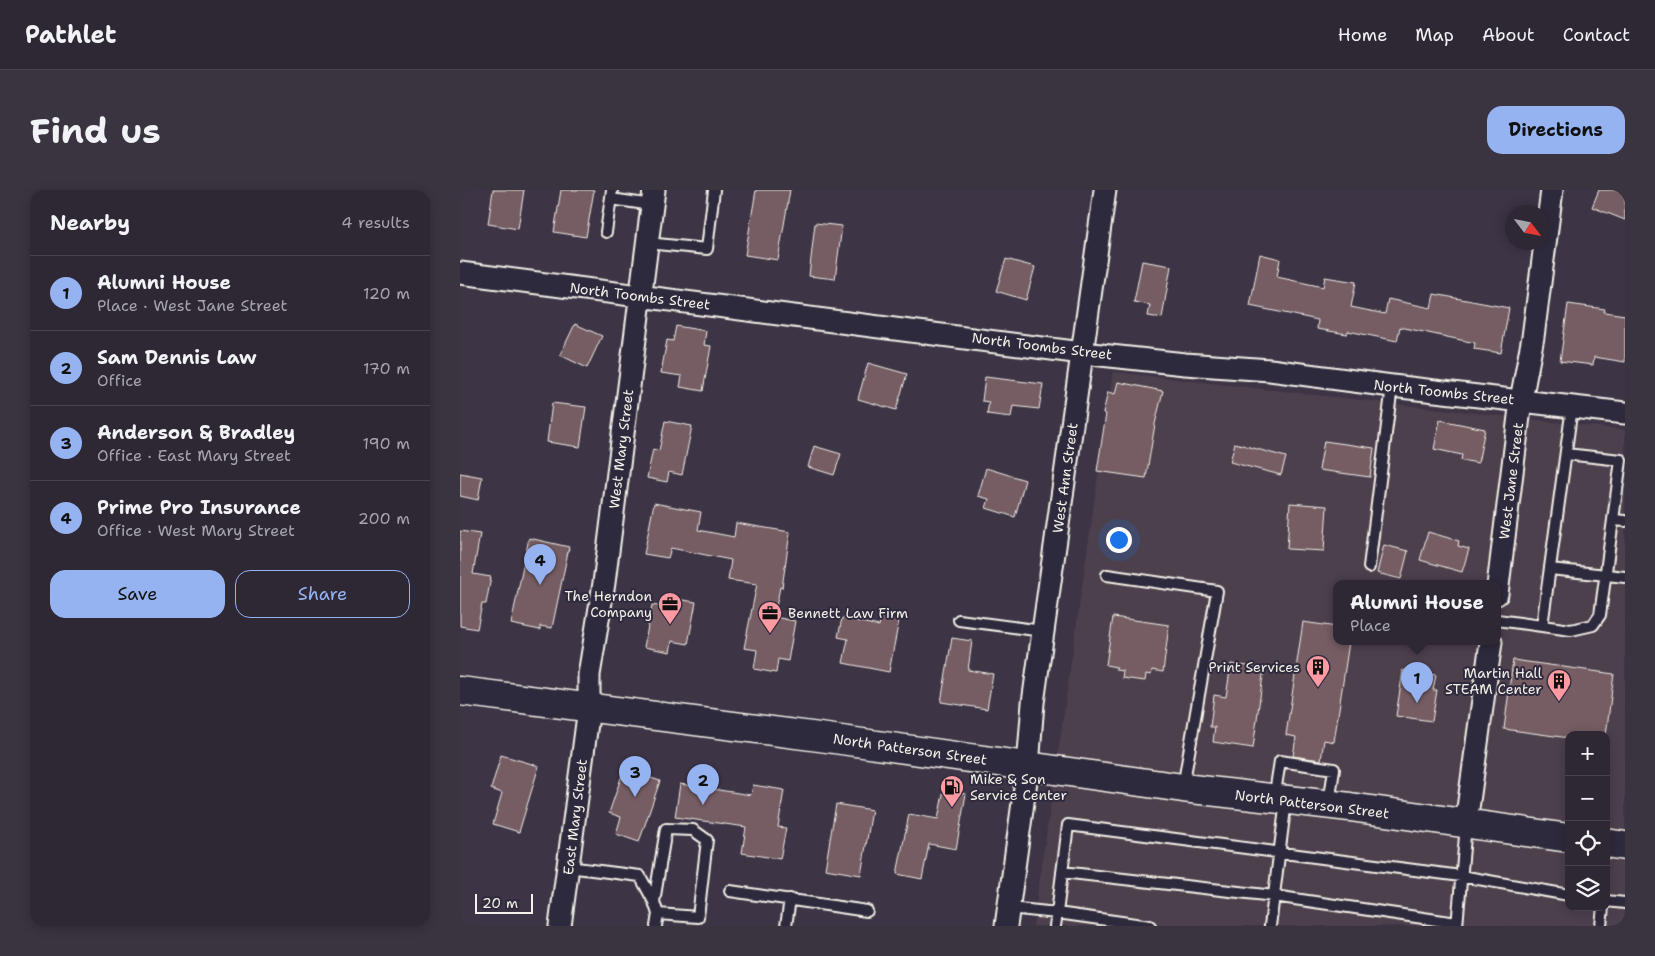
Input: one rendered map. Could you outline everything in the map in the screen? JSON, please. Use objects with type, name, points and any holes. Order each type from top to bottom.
[{"type":"main road","name":"North Patterson Street","points":[[460,691],[827,738],[1183,788],[1329,805],[1565,837]]},
{"type":"main road","points":[[1610,844],[1625,846]]},
{"type":"street","name":"West Ann Street","points":[[1008,917],[1028,766],[1033,703],[1105,190]]},
{"type":"street","name":"West Jane Street","points":[[1499,580],[1520,400],[1533,337],[1552,190]]},
{"type":"street","name":"West Mary Street","points":[[589,708],[589,675],[604,583],[653,198]]},
{"type":"street","name":"North Toombs Street","points":[[460,273],[1082,352],[1185,364],[1270,370],[1625,413]]},
{"type":"street","points":[[1466,823],[1491,645]]},
{"type":"street","name":"East Mary Street","points":[[560,926],[589,708]]},
{"type":"lane","points":[[647,243],[707,249],[714,190]]},
{"type":"lane","points":[[606,232],[611,194],[653,198]]},
{"type":"lane","points":[[1370,567],[1392,386]]},
{"type":"lane","points":[[1542,626],[1572,406]]},
{"type":"lane","points":[[1501,621],[1571,630],[1593,625],[1600,615],[1621,460],[1566,454]]},
{"type":"lane","points":[[1613,520],[1625,521]]},
{"type":"lane","points":[[1550,569],[1625,577]]},
{"type":"lane","points":[[1107,575],[1217,591],[1183,788]]},
{"type":"lane","points":[[959,620],[1043,631]]},
{"type":"lane","points":[[1270,926],[1280,852],[1280,761],[1334,769],[1329,805]]},
{"type":"lane","points":[[1062,872],[1274,896],[1457,924],[1466,823]]},
{"type":"lane","points":[[1055,926],[1068,826],[1461,876],[1565,894]]},
{"type":"lane","points":[[654,902],[666,828],[693,830],[707,840],[698,918],[658,914]]},
{"type":"lane","points":[[568,867],[640,876],[654,902],[658,914],[656,926]]},
{"type":"lane","points":[[730,891],[867,911]]},
{"type":"lane","points":[[786,926],[790,900]]},
{"type":"lane","points":[[1610,901],[1625,903]]},
{"type":"lane","points":[[1601,926],[1603,911]]},
{"type":"lane","points":[[1008,917],[1057,913],[1150,926]]},
{"type":"shaded area","points":[[1113,372],[1625,430],[1625,926],[1033,926]]},
{"type":"building","points":[[493,190],[524,190],[518,229],[488,224]]},
{"type":"building","points":[[561,190],[594,190],[586,237],[554,232]]},
{"type":"building","points":[[756,190],[790,190],[778,260],[745,255]]},
{"type":"building","points":[[1599,190],[1625,190],[1625,220],[1592,207]]},
{"type":"building","points":[[815,223],[842,226],[835,279],[809,276]]},
{"type":"building","points":[[1260,254],[1280,259],[1277,277],[1323,287],[1325,277],[1356,282],[1351,307],[1385,314],[1388,299],[1431,308],[1434,294],[1509,308],[1501,353],[1474,349],[1475,343],[1400,327],[1397,341],[1348,331],[1347,334],[1317,329],[1318,320],[1250,306]]},
{"type":"building","points":[[1006,259],[1035,267],[1026,300],[996,291]]},
{"type":"building","points":[[1142,261],[1171,266],[1162,318],[1148,316],[1150,305],[1134,302]]},
{"type":"building","points":[[1568,304],[1605,309],[1604,312],[1625,315],[1625,362],[1594,357],[1593,365],[1560,361]]},
{"type":"building","points":[[575,324],[602,336],[587,368],[560,355]]},
{"type":"building","points":[[676,326],[706,331],[704,345],[711,346],[703,391],[680,387],[682,376],[661,373],[667,340],[673,341]]},
{"type":"building","points":[[868,363],[907,374],[896,410],[858,399]]},
{"type":"building","points":[[985,377],[1043,384],[1039,409],[1013,406],[1011,417],[987,414],[989,402],[982,401]]},
{"type":"building","points":[[1118,382],[1163,391],[1155,424],[1146,478],[1097,471],[1106,414],[1103,413],[1108,392],[1115,394]]},
{"type":"building","points":[[552,403],[586,407],[580,447],[547,442]]},
{"type":"building","points":[[1440,420],[1485,429],[1478,463],[1461,460],[1462,455],[1434,449]]},
{"type":"building","points":[[665,421],[692,426],[682,475],[669,472],[667,482],[647,478],[653,449],[659,451]]},
{"type":"building","points":[[1324,441],[1374,448],[1370,477],[1319,470]]},
{"type":"building","points":[[1235,443],[1286,457],[1281,475],[1230,462]]},
{"type":"building","points":[[814,446],[841,454],[834,475],[808,467]]},
{"type":"building","points":[[986,468],[1025,480],[1015,517],[986,508],[989,499],[978,496]]},
{"type":"building","points":[[460,473],[482,477],[478,500],[460,496]]},
{"type":"building","points":[[654,503],[701,512],[698,530],[734,537],[736,523],[790,532],[782,588],[780,587],[774,617],[795,621],[788,661],[778,659],[776,673],[754,669],[757,650],[744,648],[757,584],[728,580],[731,560],[671,548],[668,558],[644,554]]},
{"type":"building","points":[[1290,503],[1327,506],[1324,551],[1287,549]]},
{"type":"building","points":[[460,531],[480,534],[473,574],[491,577],[486,604],[482,604],[477,629],[460,626]]},
{"type":"building","points":[[1428,532],[1459,541],[1458,546],[1469,549],[1462,572],[1420,560]]},
{"type":"building","points":[[529,538],[569,547],[552,628],[540,626],[540,630],[511,624]]},
{"type":"building","points":[[1384,545],[1408,551],[1401,579],[1377,573]]},
{"type":"building","name":"The Herndon Company","points":[[676,599],[696,602],[688,644],[672,641],[670,652],[644,647],[652,605],[674,609]]},
{"type":"building","points":[[882,611],[900,615],[889,672],[843,663],[848,639],[838,637],[842,618],[879,626]]},
{"type":"building","points":[[1113,617],[1169,625],[1163,672],[1152,670],[1151,675],[1146,674],[1145,681],[1122,678],[1123,671],[1106,665]]},
{"type":"building","name":"Print Services","points":[[1303,622],[1333,626],[1333,645],[1349,645],[1334,742],[1324,740],[1321,760],[1293,756],[1296,737],[1286,735]]},
{"type":"building","points":[[952,638],[972,641],[968,670],[993,674],[987,709],[941,702]]},
{"type":"building","name":"Martin Hall STEAM Center","points":[[1513,660],[1614,674],[1607,731],[1565,731],[1565,737],[1504,729]]},
{"type":"building","points":[[1231,664],[1264,668],[1253,748],[1213,742],[1215,727],[1210,727],[1214,695],[1226,697]]},
{"type":"building","points":[[1403,670],[1436,675],[1433,690],[1437,690],[1432,721],[1396,716]]},
{"type":"building","points":[[501,755],[539,766],[519,832],[493,824],[502,793],[491,789]]},
{"type":"building","points":[[624,769],[660,781],[639,842],[616,834],[621,817],[609,813]]},
{"type":"building","points":[[680,784],[751,795],[753,785],[784,790],[778,827],[786,828],[780,859],[742,853],[746,827],[675,817]]},
{"type":"building","points":[[944,789],[966,794],[956,849],[929,844],[922,879],[897,874],[909,814],[938,819]]},
{"type":"building","points":[[836,804],[872,810],[861,875],[825,869]]},
{"type":"place","name":"Prime Pro Insurance","points":[[540,585]]},
{"type":"place","name":"The Herndon Company","points":[[670,625]]},
{"type":"place","name":"Bennett Law Firm","points":[[770,634]]},
{"type":"place","name":"Print Services","points":[[1318,688]]},
{"type":"place","name":"Martin Hall STEAM Center","points":[[1559,702]]},
{"type":"place","name":"Alumni House","points":[[1417,703]]},
{"type":"place","name":"Anderson & Bradley","points":[[635,797]]},
{"type":"place","name":"Sam Dennis Law","points":[[703,805]]},
{"type":"place","name":"Mike & Son Service Center","points":[[952,808]]}]
